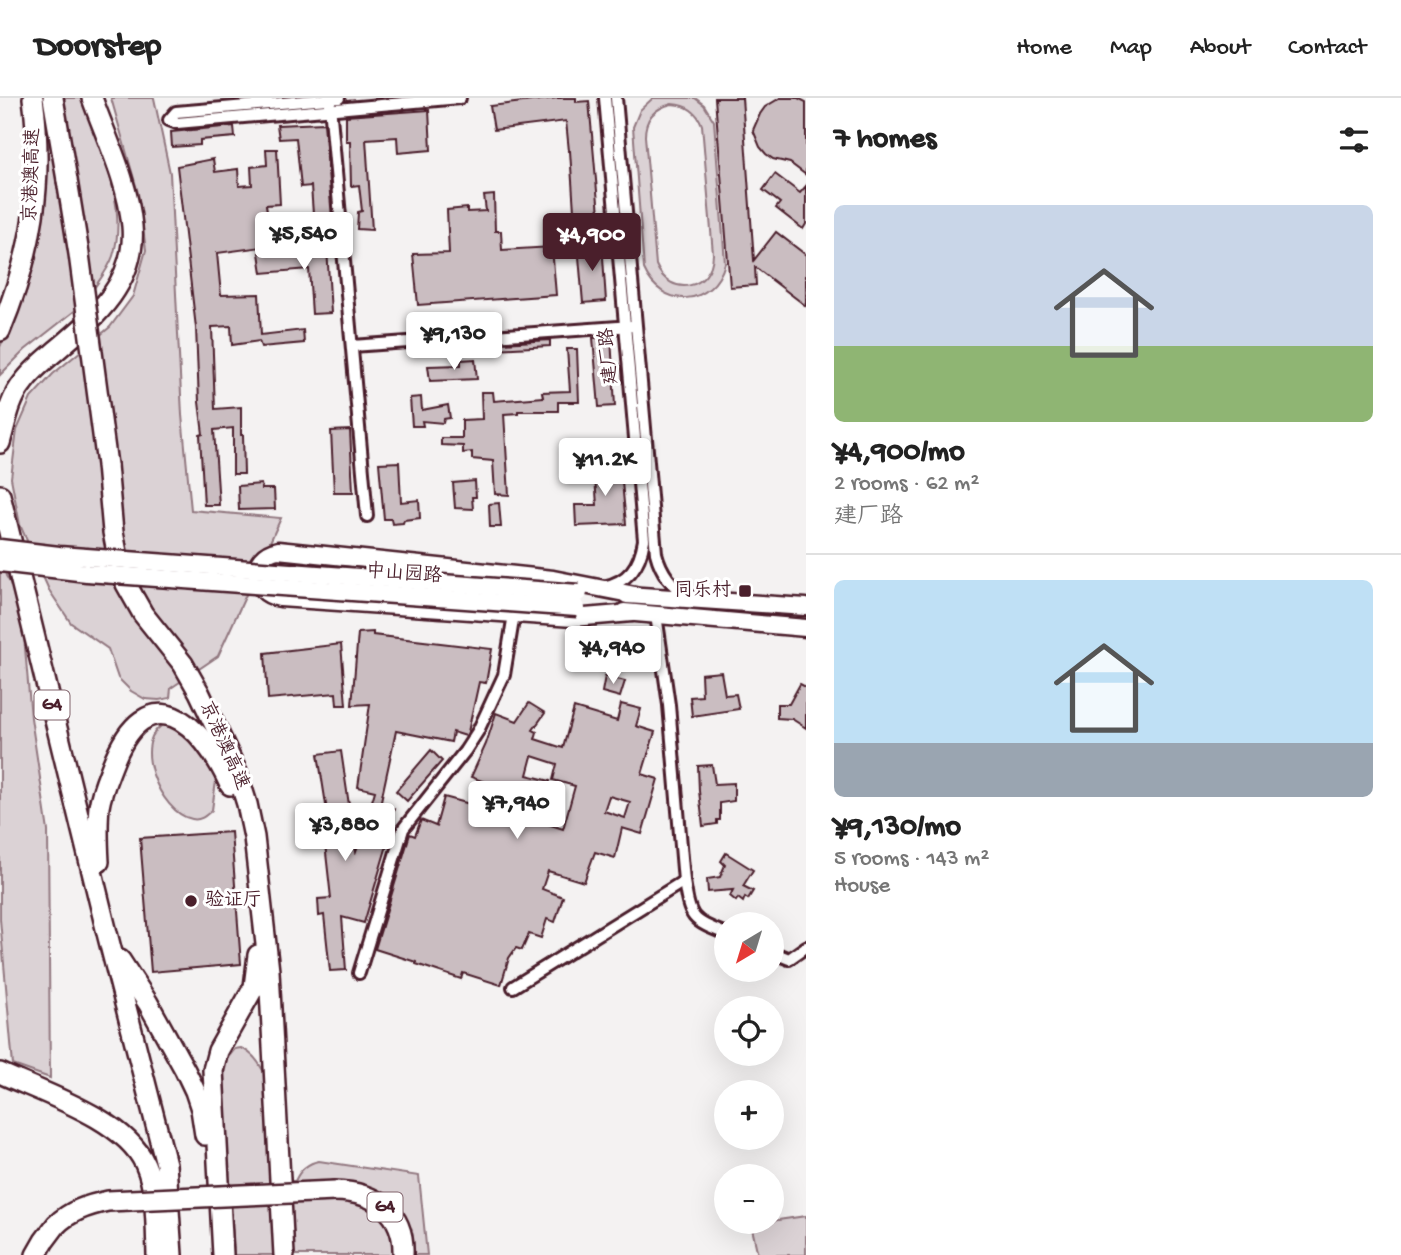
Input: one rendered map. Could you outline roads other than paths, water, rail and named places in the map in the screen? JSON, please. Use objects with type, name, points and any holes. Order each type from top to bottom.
[{"type":"highway","name":"京港澳高速","points":[[0,331],[19,281],[32,229],[38,159],[33,98]]},
{"type":"highway","name":"京港澳高速","points":[[53,98],[79,254],[107,465],[113,532],[120,568],[144,614],[183,664],[200,692],[243,788],[254,837],[269,984],[284,1255]]},
{"type":"highway","points":[[2,437],[14,396],[22,383],[102,308],[121,281],[131,259],[131,212],[94,98]]},
{"type":"highway","name":"G4","points":[[0,495],[166,1164],[172,1255]]},
{"type":"highway","points":[[103,915],[97,830],[108,775],[119,749],[134,725],[147,717],[157,715],[174,718],[191,727],[206,744],[227,777],[234,794],[244,842],[257,965]]},
{"type":"highway","points":[[223,1255],[213,1070],[218,1051],[254,987],[264,923]]},
{"type":"highway","points":[[108,937],[148,1003],[195,1091],[205,1133],[216,1255]]},
{"type":"highway","points":[[0,1073],[87,1112],[125,1138],[137,1151],[145,1164],[151,1183],[156,1217],[157,1255]]},
{"type":"highway","name":"G4","points":[[36,1255],[56,1225],[66,1216],[92,1205],[335,1191],[359,1194],[385,1207],[400,1230],[403,1255]]},
{"type":"main road","name":"中山园路","points":[[0,548],[578,601],[632,613],[806,628]]},
{"type":"main road","points":[[632,613],[573,618],[274,597],[260,586],[257,568],[262,558],[278,550],[553,579],[635,595]]},
{"type":"main road","name":"中山园路","points":[[0,563],[87,573],[578,601],[635,595],[806,607]]},
{"type":"street","points":[[330,104],[339,98]]},
{"type":"street","points":[[176,118],[330,104],[460,98]]},
{"type":"street","name":"建厂路","points":[[605,98],[656,553],[659,566],[666,577],[676,589],[689,598]]},
{"type":"street","name":"建厂路","points":[[600,588],[623,580],[631,573],[642,552],[643,540],[616,98]]},
{"type":"street","points":[[330,104],[367,516]]},
{"type":"street","points":[[352,346],[630,326]]},
{"type":"street","points":[[359,973],[402,828],[466,751],[478,731],[504,675],[514,614]]},
{"type":"street","points":[[656,615],[669,705],[688,904],[692,915],[700,923],[714,929]]},
{"type":"street","points":[[513,987],[684,881]]},
{"type":"street","points":[[784,958],[789,960],[806,947]]},
{"type":"place","name":"同乐村","points":[[745,591]]},
{"type":"place","name":"验证厅","points":[[191,901]]}]
